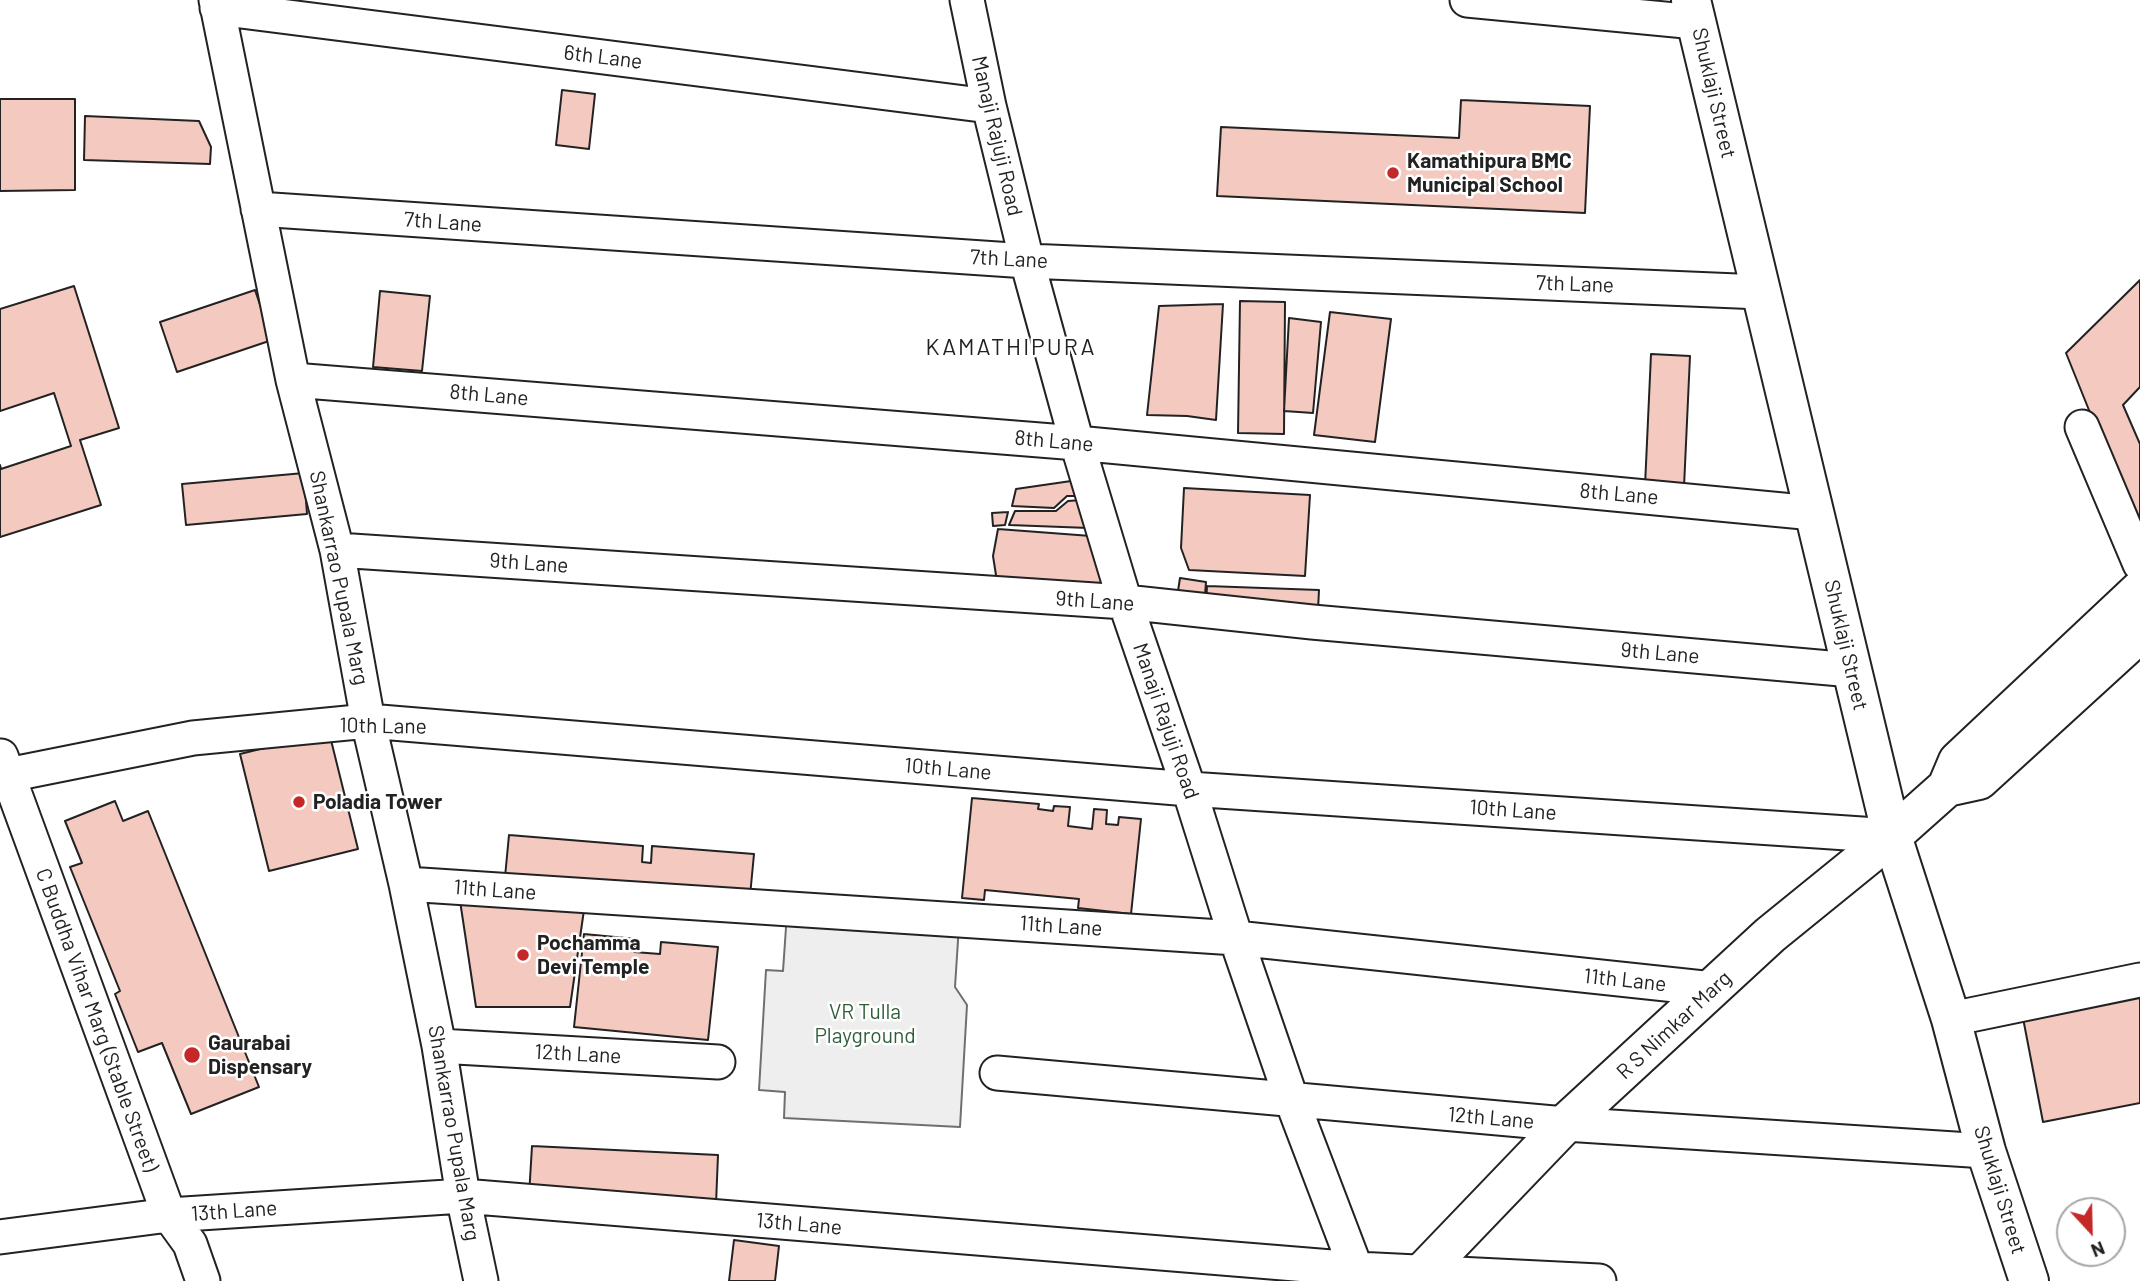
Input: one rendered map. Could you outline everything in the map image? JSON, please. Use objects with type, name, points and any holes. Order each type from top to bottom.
[{"type":"street","name":"Manaji Rajuji Road","points":[[967,0],[989,106],[1027,261],[1077,443],[1125,602],[1292,1101],[1356,1269]]},
{"type":"street","points":[[1467,0],[1694,11]]},
{"type":"street","name":"6th Lane","points":[[216,4],[989,106]]},
{"type":"street","name":"Shankarrao Pupala Marg","points":[[216,4],[293,380],[337,550],[368,721],[406,884],[439,1045],[463,1196],[481,1281]]},
{"type":"street","name":"Shuklaji Street","points":[[1694,11],[1892,836],[1951,1019],[1986,1151],[2029,1281]]},
{"type":"street","name":"7th Lane","points":[[258,209],[1027,261],[1761,292]]},
{"type":"street","name":"8th Lane","points":[[293,380],[1077,443],[1814,513]]},
{"type":"street","points":[[2082,428],[2140,564]]},
{"type":"street","name":"9th Lane","points":[[337,550],[1125,602],[1312,622],[1852,670]]},
{"type":"street","name":"R S Nimkar Marg","points":[[1422,1277],[1565,1124],[1770,935],[1892,836],[1947,787],[1958,761],[2140,590]]},
{"type":"street","name":"R S Nimkar Marg","points":[[1947,787],[1979,780],[2140,633]]},
{"type":"street","name":"10th Lane","points":[[4,764],[192,738],[368,721],[1189,789],[1892,836]]},
{"type":"street","name":"C Buddha Vihar Marg (Stable Street)","points":[[4,764],[169,1215],[190,1244],[203,1281]]},
{"type":"street","name":"11th Lane","points":[[406,884],[1236,938],[1713,989]]},
{"type":"street","points":[[1951,1019],[2140,980]]},
{"type":"street","name":"12th Lane","points":[[439,1045],[718,1062]]},
{"type":"street","name":"12th Lane","points":[[997,1073],[1565,1124],[1986,1151]]},
{"type":"street","name":"13th Lane","points":[[0,1237],[169,1215],[463,1196],[1356,1269],[1422,1277],[1600,1281]]},
{"type":"green space","name":"VR Tulla Playground","points":[[787,913],[959,925],[955,987],[967,1005],[960,1127],[784,1118],[785,1092],[759,1090],[766,970],[783,971]]},
{"type":"building","points":[[562,90],[595,94],[589,149],[556,145]]},
{"type":"building","points":[[0,99],[75,99],[75,190],[0,191]]},
{"type":"building","points":[[1461,100],[1590,106],[1585,213],[1217,196],[1221,127],[1459,138]]},
{"type":"building","points":[[85,116],[199,121],[211,147],[210,164],[84,160]]},
{"type":"building","points":[[2140,280],[2140,387],[2123,405],[2140,444],[2140,537],[2066,353]]},
{"type":"building","points":[[74,286],[119,428],[80,440],[101,505],[0,537],[0,465],[1,469],[71,446],[54,393],[0,411],[0,309]]},
{"type":"building","points":[[255,290],[272,340],[177,372],[160,322]]},
{"type":"building","points":[[380,291],[430,296],[422,371],[373,367]]},
{"type":"building","points":[[1240,301],[1285,302],[1284,434],[1238,433]]},
{"type":"building","points":[[1223,304],[1216,420],[1147,415],[1159,306]]},
{"type":"building","points":[[1330,312],[1391,319],[1375,442],[1314,435]]},
{"type":"building","points":[[1289,318],[1321,322],[1313,413],[1284,411]]},
{"type":"building","points":[[1651,354],[1690,356],[1684,487],[1645,486]]},
{"type":"building","points":[[304,473],[307,514],[186,525],[182,484]]},
{"type":"building","points":[[1078,480],[1080,496],[1067,496],[1054,508],[1012,506],[1016,489]]},
{"type":"building","points":[[1184,488],[1310,495],[1305,576],[1189,570],[1181,548]]},
{"type":"building","points":[[1082,500],[1089,528],[1009,525],[1015,511],[1056,511],[1068,501]]},
{"type":"building","points":[[1008,512],[1005,525],[993,526],[992,513]]},
{"type":"building","points":[[998,529],[1091,536],[1105,581],[1098,593],[998,588],[993,556]]},
{"type":"building","points":[[1180,578],[1206,582],[1205,595],[1178,591]]},
{"type":"building","points":[[1207,586],[1319,590],[1318,610],[1206,607]]},
{"type":"building","name":"Poladia Tower","points":[[329,732],[358,849],[269,871],[240,754]]},
{"type":"building","points":[[972,798],[1039,804],[1038,809],[1053,811],[1054,806],[1070,807],[1068,826],[1092,829],[1094,809],[1107,810],[1106,824],[1118,825],[1119,817],[1141,819],[1131,914],[1078,908],[1079,899],[985,890],[984,900],[962,898]]},
{"type":"building","points":[[115,801],[123,821],[148,811],[259,1087],[191,1114],[162,1043],[138,1052],[115,994],[120,991],[70,867],[82,863],[65,821]]},
{"type":"building","points":[[509,835],[643,846],[642,862],[651,863],[652,846],[754,854],[750,896],[505,877]]},
{"type":"building","name":"Pochamma Devi Temple","points":[[459,894],[585,903],[570,1007],[476,1007]]},
{"type":"building","points":[[584,934],[636,939],[634,952],[660,954],[661,942],[718,947],[708,1040],[574,1027]]},
{"type":"building","points":[[2140,995],[2140,1103],[2043,1122],[2023,1018]]},
{"type":"building","points":[[532,1146],[718,1155],[716,1204],[529,1196]]},
{"type":"building","points":[[734,1240],[779,1246],[775,1281],[729,1281]]},
{"type":"place","name":"Kamathipura BMC Municipal School","points":[[1393,173]]},
{"type":"place","name":"Poladia Tower","points":[[299,802]]},
{"type":"place","name":"Pochamma Devi Temple","points":[[523,955]]},
{"type":"place","name":"Gaurabai Dispensary","points":[[192,1055]]},
{"type":"district","name":"KAMATHIPURA","points":[[1011,347]]}]
